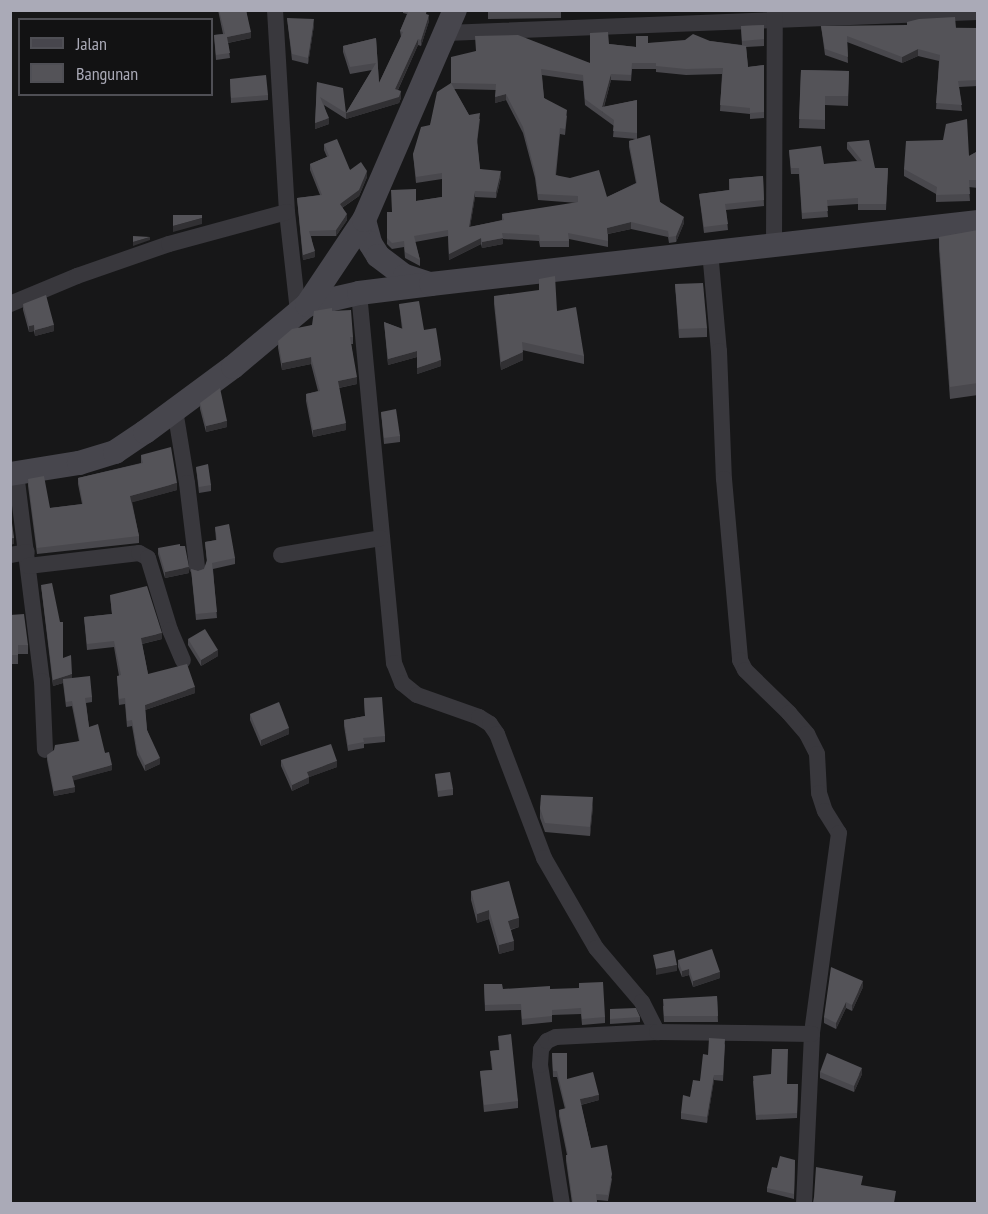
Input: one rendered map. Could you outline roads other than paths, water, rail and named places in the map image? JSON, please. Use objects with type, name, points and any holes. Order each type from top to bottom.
[{"type":"main road","points":[[13,474],[80,463],[115,452],[233,367],[302,309],[364,220],[455,10]]},
{"type":"main road","points":[[364,220],[370,243],[378,256],[405,276],[431,284]]},
{"type":"main road","points":[[302,309],[359,293],[978,222]]},
{"type":"street","points":[[274,10],[287,212],[302,309]]},
{"type":"street","points":[[446,33],[775,14],[978,12]]},
{"type":"street","points":[[774,246],[775,14]]},
{"type":"street","points":[[10,304],[77,276],[169,244],[287,212]]},
{"type":"street","points":[[710,251],[719,351],[724,479],[740,660],[745,670],[807,734],[817,754],[819,793],[825,811],[839,833],[812,1034],[804,1203]]},
{"type":"street","points":[[359,293],[394,663],[402,683],[417,694],[479,717],[490,724],[496,734],[544,858],[596,948],[642,1002],[657,1032]]},
{"type":"street","points":[[176,410],[188,483],[197,567]]},
{"type":"street","points":[[13,474],[28,559],[33,626],[42,681],[45,750]]},
{"type":"street","points":[[280,555],[381,538]]},
{"type":"street","points":[[10,555],[28,559],[139,554],[148,558],[170,630],[183,660]]},
{"type":"street","points":[[562,1203],[540,1065],[541,1050],[547,1041],[556,1037],[657,1032],[812,1034]]}]
